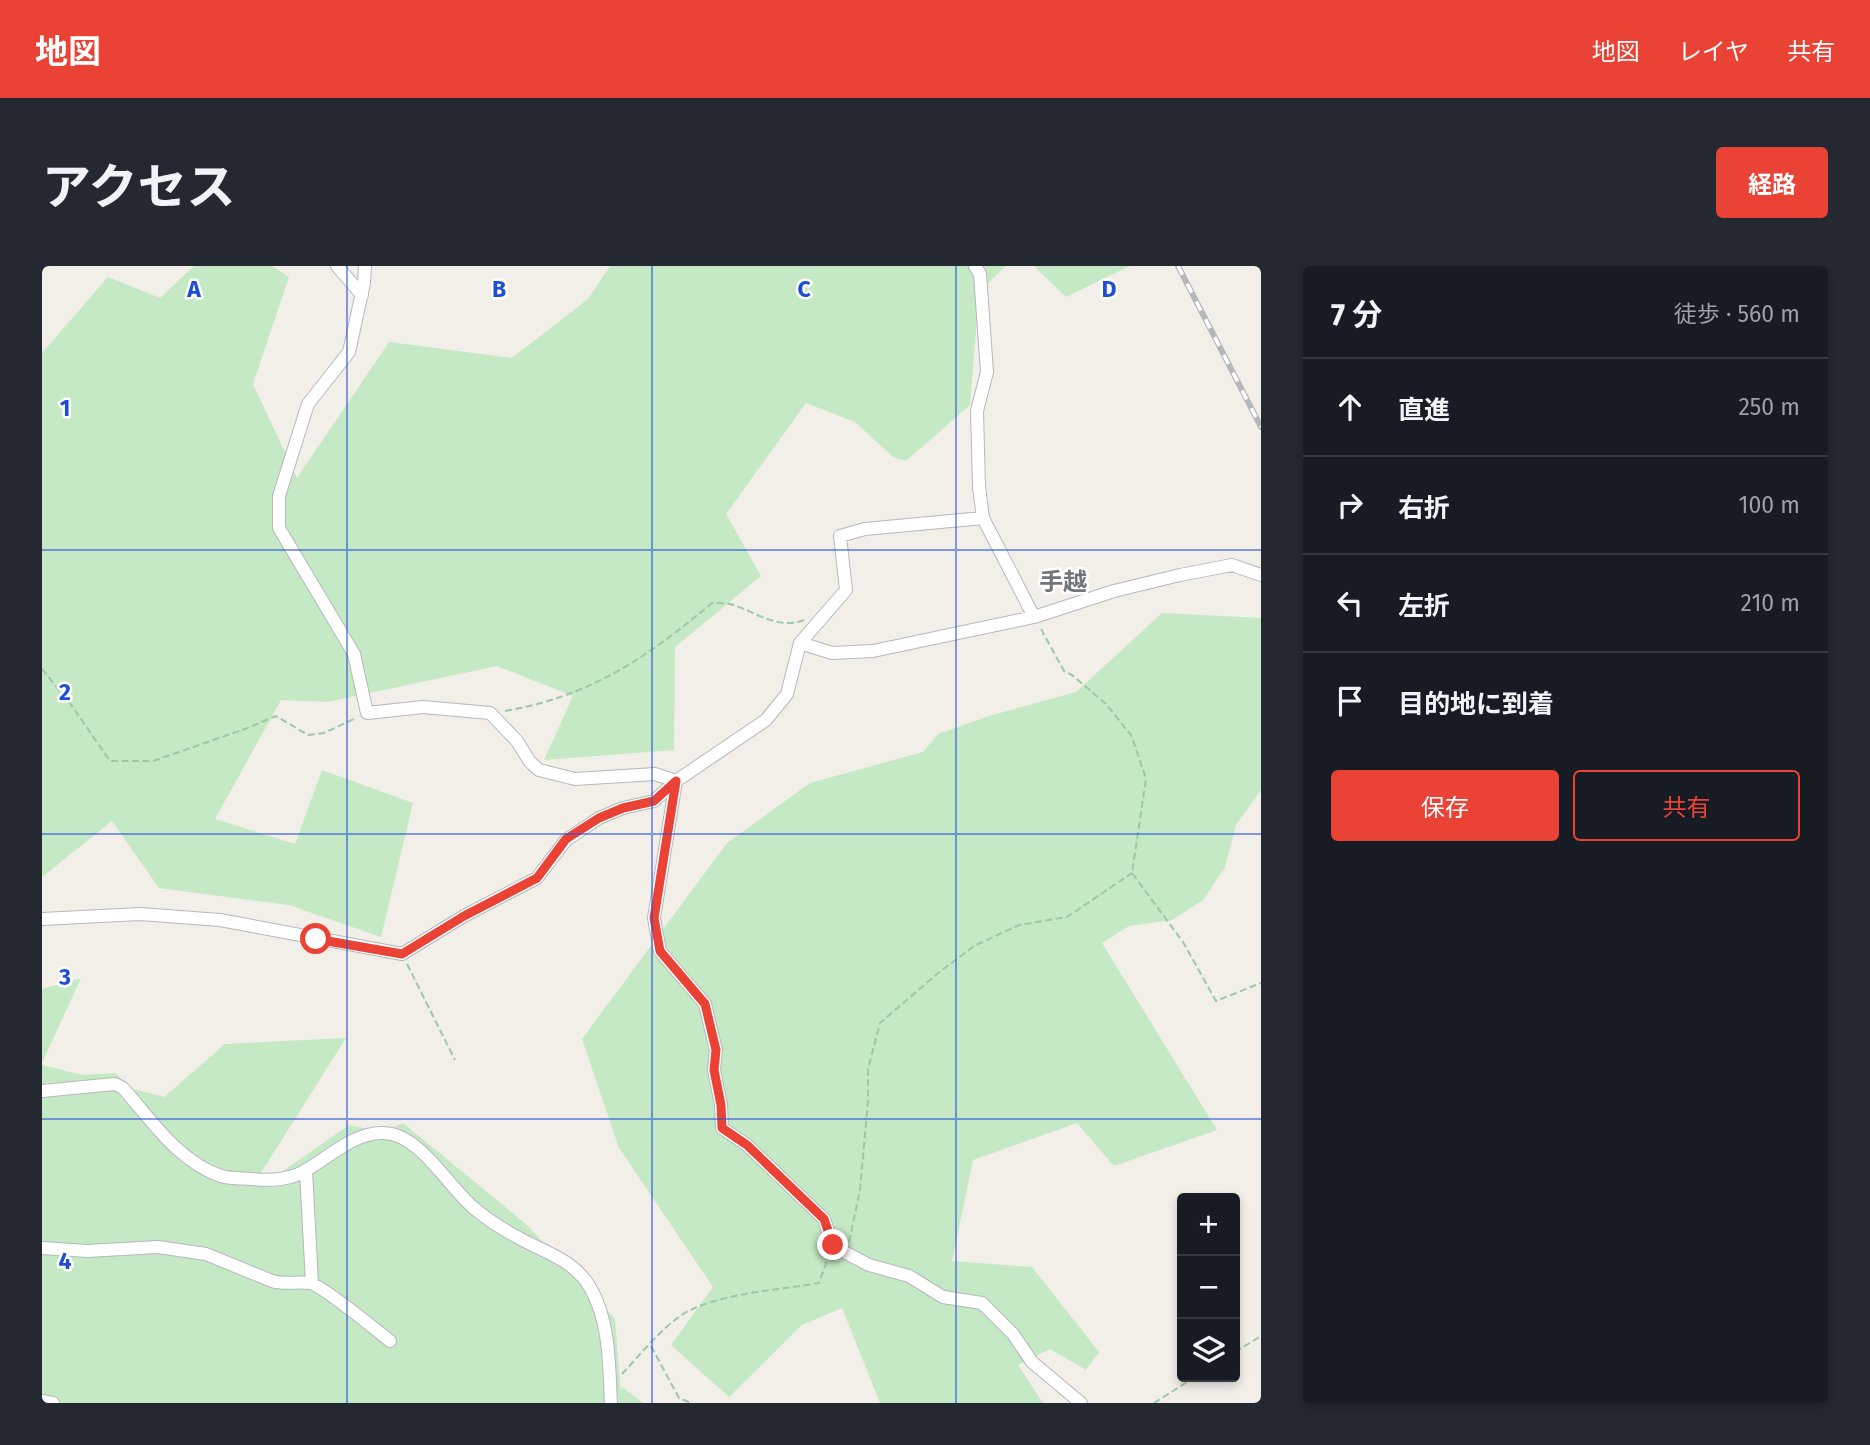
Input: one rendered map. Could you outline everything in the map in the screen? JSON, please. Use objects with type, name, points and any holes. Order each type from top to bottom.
[{"type":"street","points":[[337,266],[362,295]]},
{"type":"street","points":[[365,266],[362,295],[349,352],[307,404],[279,496],[279,528],[354,654],[367,713],[423,707],[490,713],[517,741],[530,762],[539,769],[575,779],[654,774],[676,781]]},
{"type":"street","points":[[975,266],[980,274],[987,372],[977,411],[979,487],[983,518],[1034,617]]},
{"type":"street","points":[[42,919],[140,914],[220,920],[402,954],[464,916],[537,878],[566,839],[599,818],[623,808],[654,801],[676,781],[766,720],[787,694],[800,643],[846,590],[840,536],[865,529],[983,518]]},
{"type":"street","points":[[800,643],[832,653],[873,651],[1034,617],[1114,591],[1232,565],[1261,575]]},
{"type":"street","points":[[676,781],[654,918],[660,951],[705,1004],[716,1050],[714,1070],[721,1105],[722,1128],[747,1145],[824,1219],[833,1245],[869,1265],[909,1276],[943,1297],[982,1303],[1013,1334],[1032,1362],[1081,1403]]},
{"type":"street","points":[[42,1091],[116,1084],[123,1088],[177,1150],[221,1176],[269,1181],[306,1171],[334,1152],[371,1134],[382,1132],[398,1135],[408,1141],[480,1213],[520,1239],[556,1255],[572,1266],[590,1286],[604,1323],[611,1403]]},
{"type":"street","points":[[306,1171],[312,1283]]},
{"type":"street","points":[[42,1248],[87,1251],[158,1247],[206,1254],[283,1284],[312,1283],[390,1341]]},
{"type":"street","points":[[42,1401],[53,1403]]},
{"type":"path","points":[[490,713],[534,706],[593,686],[673,635],[712,603],[731,604],[772,622],[799,622],[820,618]]},
{"type":"path","points":[[1034,617],[1064,671],[1106,704],[1131,735],[1146,779],[1132,873],[1183,942],[1216,1001],[1261,983]]},
{"type":"path","points":[[42,669],[72,706],[110,761],[153,761],[276,716],[307,735],[324,733],[367,713]]},
{"type":"path","points":[[610,1386],[678,1317],[697,1306],[733,1297],[819,1283],[833,1245],[850,1242],[860,1190],[868,1101],[868,1069],[880,1023],[974,946],[1019,925],[1067,917],[1132,873]]},
{"type":"path","points":[[402,954],[455,1060]]},
{"type":"path","points":[[1240,1349],[1261,1336]]},
{"type":"path","points":[[650,1345],[679,1398],[691,1403]]},
{"type":"path","points":[[1154,1403],[1187,1382]]},
{"type":"green space","points":[[194,266],[272,266],[289,277],[253,384],[297,478],[389,342],[512,358],[588,299],[610,266],[1005,266],[979,293],[970,405],[906,461],[893,457],[855,422],[806,403],[726,514],[761,576],[675,647],[674,750],[544,760],[573,696],[497,666],[327,702],[281,700],[215,819],[295,844],[322,770],[413,803],[381,937],[289,905],[159,888],[112,821],[42,877],[42,353],[108,277],[160,298]]},
{"type":"green space","points":[[1034,266],[1130,266],[1066,297]]},
{"type":"green space","points":[[1162,613],[1261,618],[1261,790],[1236,825],[1225,867],[1203,900],[1172,920],[1129,926],[1102,943],[1217,1130],[1114,1166],[1077,1123],[973,1160],[952,1261],[1032,1267],[1099,1352],[1086,1370],[1050,1349],[1018,1365],[1043,1403],[880,1403],[842,1308],[802,1325],[729,1397],[671,1345],[713,1287],[619,1148],[582,1039],[727,843],[810,783],[923,752],[938,734],[989,716],[1076,692]]},
{"type":"green space","points":[[81,978],[42,1063],[42,989]]},
{"type":"green space","points":[[346,1038],[259,1176],[269,1181],[349,1125],[382,1132],[403,1123],[527,1225],[615,1319],[621,1394],[622,1387],[643,1403],[42,1403],[42,1065],[82,1075],[115,1073],[133,1089],[164,1097],[225,1044]]},
{"type":"railway","points":[[1178,266],[1261,427]]},
{"type":"district","name":"手越","points":[[1063,582]]},
{"type":"route","points":[[316,939],[402,954],[501,895],[537,878],[566,839],[599,818],[623,808],[654,801],[676,781],[654,918],[660,951],[705,1004],[716,1050],[714,1070],[721,1105],[722,1128],[747,1145],[824,1219],[833,1245]]}]
